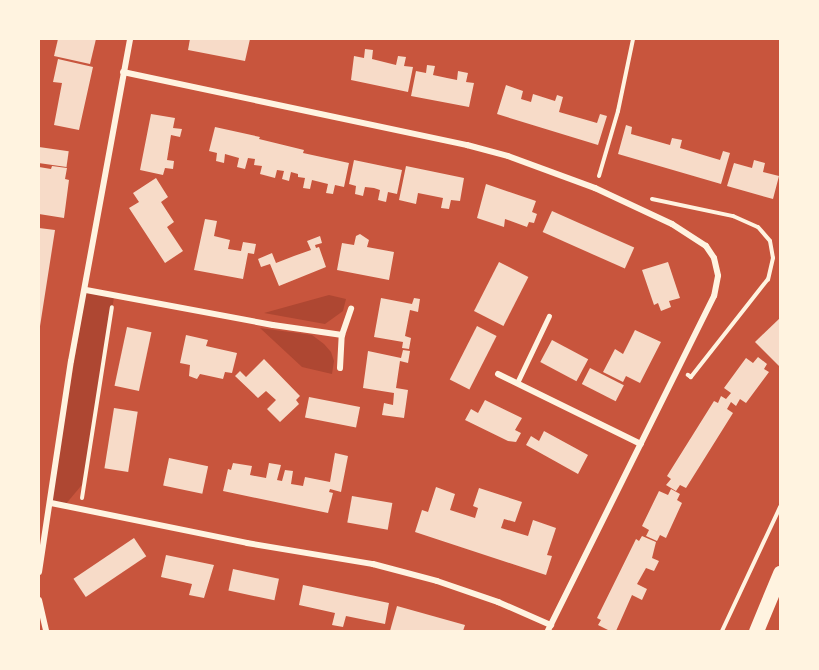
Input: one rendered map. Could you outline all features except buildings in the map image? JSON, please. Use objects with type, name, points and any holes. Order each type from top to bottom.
[{"type":"main road","points":[[756,631],[780,573]]},
{"type":"street","points":[[39,572],[71,361],[86,290],[130,39]]},
{"type":"street","points":[[51,503],[247,543],[373,564],[437,581],[498,602],[549,628],[714,296],[718,276],[714,258],[706,246],[692,235],[595,188],[508,156],[467,145],[123,72]]},
{"type":"street","points":[[86,290],[114,297],[342,335]]},
{"type":"street","points":[[340,368],[342,335],[351,309]]},
{"type":"street","points":[[498,374],[641,444]]},
{"type":"street","points":[[39,600],[46,631]]},
{"type":"lane","points":[[517,383],[549,316]]},
{"type":"path","points":[[595,188],[618,111],[633,39]]},
{"type":"path","points":[[81,508],[114,297]]},
{"type":"path","points":[[723,631],[780,507]]},
{"type":"path","points":[[723,631],[737,605]]},
{"type":"shaded area","points":[[86,290],[114,297],[86,480],[65,505],[51,503]]},
{"type":"shaded area","points":[[329,295],[346,299],[343,311],[325,324],[264,313]]},
{"type":"shaded area","points":[[260,328],[312,335],[331,352],[334,361],[332,374],[302,367]]}]
